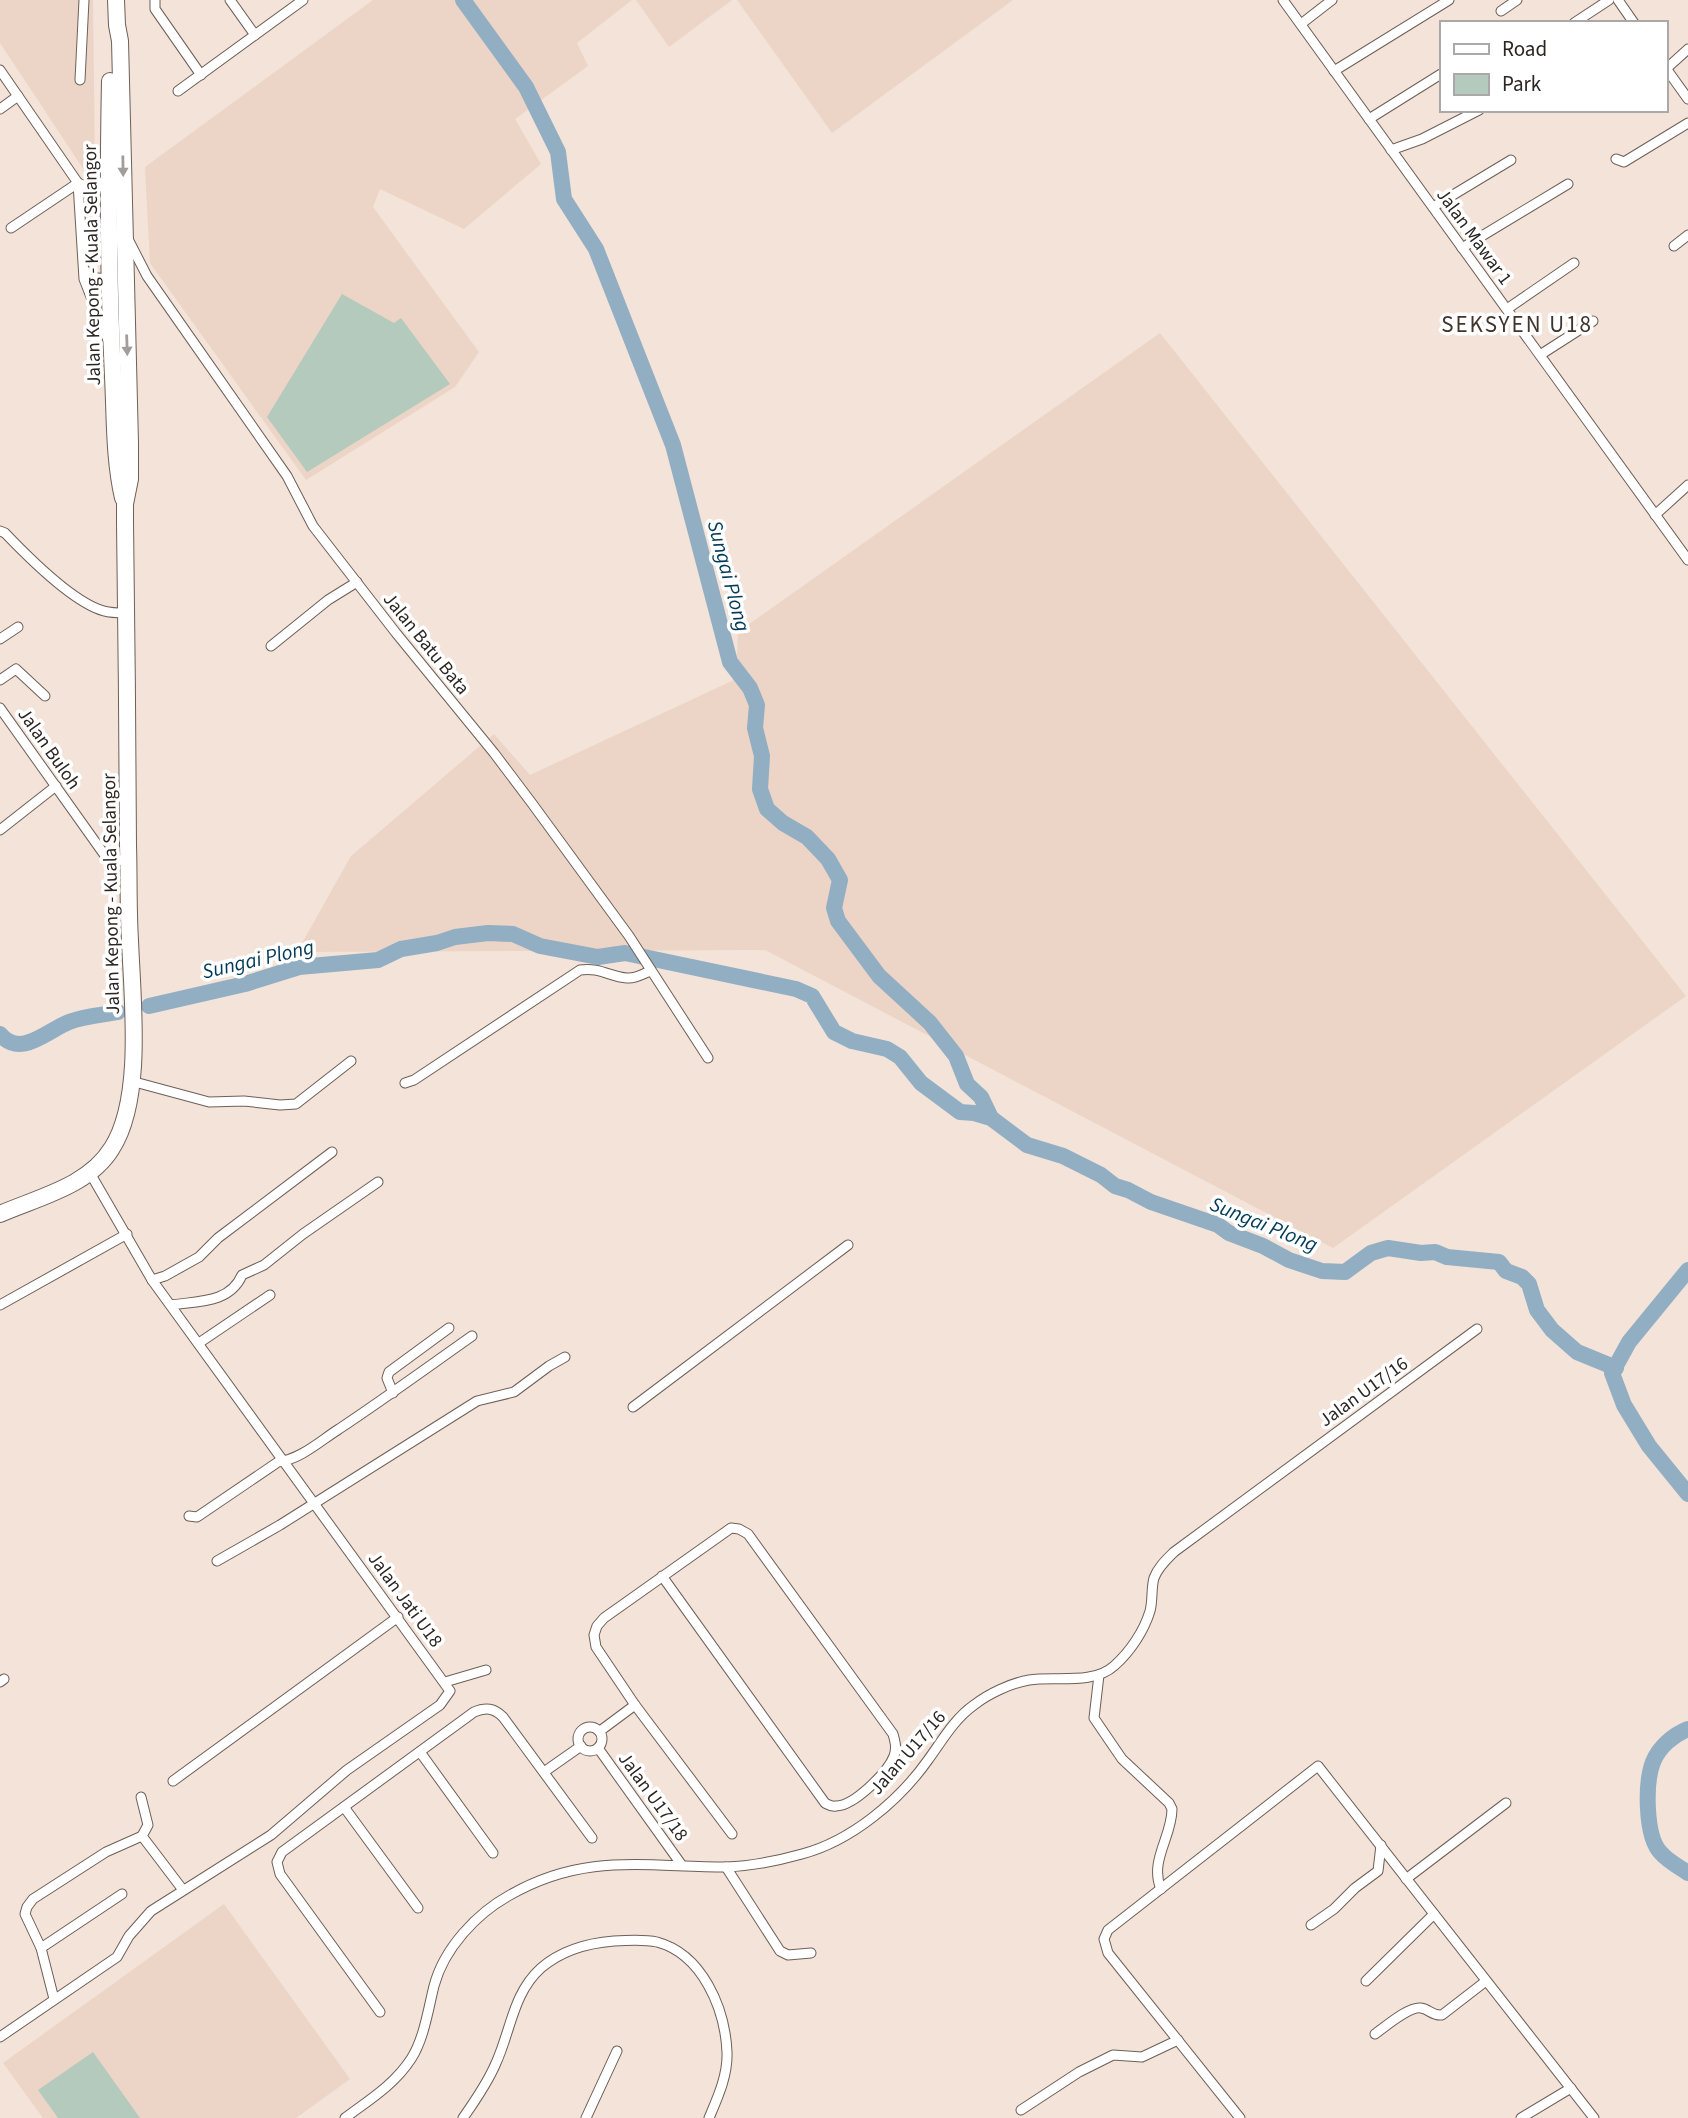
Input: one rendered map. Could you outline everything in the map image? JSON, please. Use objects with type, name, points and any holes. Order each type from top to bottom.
[{"type":"highway","name":"Jalan Kepong - Kuala Selangor","points":[[116,0],[120,41],[124,227],[117,277],[112,351],[118,477],[125,504]]},
{"type":"highway","name":"Jalan Kepong - Kuala Selangor","points":[[0,1213],[68,1185],[100,1165],[113,1147],[124,1122],[130,1097],[134,1014],[130,937],[125,504],[130,480],[130,443],[108,175],[111,66],[117,25]]},
{"type":"street","points":[[80,80],[83,0]]},
{"type":"street","points":[[155,0],[155,9],[201,75]]},
{"type":"street","points":[[230,0],[255,35]]},
{"type":"street","points":[[178,91],[303,0]]},
{"type":"street","name":"Jalan Mawar 1","points":[[1283,0],[1688,560]]},
{"type":"street","points":[[1301,24],[1332,0]]},
{"type":"street","points":[[1334,71],[1449,0]]},
{"type":"street","points":[[1502,11],[1517,0]]},
{"type":"street","points":[[1577,21],[1609,0]]},
{"type":"street","points":[[1618,0],[1633,21]]},
{"type":"street","points":[[1667,66],[1688,49]]},
{"type":"street","points":[[1667,68],[1688,99]]},
{"type":"street","points":[[0,70],[78,183],[84,279],[112,351]]},
{"type":"street","points":[[1369,118],[1440,75]]},
{"type":"street","points":[[0,109],[18,96]]},
{"type":"street","points":[[1391,150],[1422,139],[1475,112]]},
{"type":"street","points":[[1616,159],[1624,162],[1688,123]]},
{"type":"street","points":[[1433,207],[1511,160]]},
{"type":"street","points":[[78,183],[92,189],[100,187],[108,175]]},
{"type":"street","points":[[11,228],[78,183]]},
{"type":"street","points":[[1462,248],[1568,184]]},
{"type":"street","name":"Jalan Batu Bata","points":[[124,227],[147,276],[287,476],[313,526],[494,753],[629,936],[708,1058]]},
{"type":"street","points":[[1674,246],[1688,235]]},
{"type":"street","points":[[1507,309],[1574,263]]},
{"type":"street","points":[[85,269],[97,279],[147,276]]},
{"type":"street","points":[[1540,355],[1593,321]]},
{"type":"street","points":[[1655,515],[1688,485]]},
{"type":"street","points":[[0,531],[61,585],[96,608],[106,612],[126,613]]},
{"type":"street","points":[[271,646],[328,600],[357,582]]},
{"type":"street","points":[[0,639],[18,627]]},
{"type":"street","points":[[0,680],[16,669],[46,696]]},
{"type":"street","name":"Jalan Buloh","points":[[0,708],[106,857],[129,862]]},
{"type":"street","points":[[0,830],[56,786]]},
{"type":"street","points":[[405,1083],[414,1080],[580,970],[599,971],[626,978],[637,977],[650,971]]},
{"type":"street","points":[[131,1081],[209,1102],[296,1104],[351,1061]]},
{"type":"street","points":[[152,1280],[165,1276],[199,1257],[218,1238],[332,1152]]},
{"type":"street","name":"Jalan Jati U18","points":[[90,1173],[152,1280],[445,1682]]},
{"type":"street","points":[[172,1305],[212,1299],[228,1293],[237,1287],[242,1275],[264,1265],[303,1234],[378,1182]]},
{"type":"street","points":[[0,1305],[127,1234]]},
{"type":"street","points":[[633,1407],[848,1245]]},
{"type":"street","points":[[199,1343],[270,1295]]},
{"type":"street","points":[[393,1392],[387,1378],[389,1372],[449,1328]]},
{"type":"street","name":"Jalan U17/16","points":[[345,2118],[388,2087],[412,2058],[425,2022],[435,1981],[457,1941],[480,1916],[508,1896],[537,1881],[566,1871],[597,1865],[623,1863],[726,1867],[763,1864],[805,1853],[849,1833],[894,1799],[929,1759],[949,1730],[972,1706],[997,1691],[1026,1680],[1099,1675],[1113,1667],[1130,1648],[1149,1613],[1154,1578],[1174,1552],[1477,1329]]},
{"type":"street","points":[[189,1516],[197,1517],[278,1462],[291,1460],[309,1449],[472,1336]]},
{"type":"street","points":[[217,1561],[280,1525],[477,1401],[514,1392],[565,1357]]},
{"type":"street","points":[[662,1576],[825,1803],[833,1807],[845,1804],[870,1786],[889,1765],[896,1744],[893,1734],[748,1534],[731,1528],[662,1576],[604,1618],[594,1635],[596,1647],[635,1705],[732,1833]]},
{"type":"street","points":[[173,1780],[398,1617]]},
{"type":"street","points":[[0,2037],[117,1957],[129,1936],[151,1912],[271,1835],[347,1770],[440,1706],[450,1691],[445,1682],[486,1670]]},
{"type":"street","points":[[1099,1675],[1094,1718],[1122,1759],[1170,1803],[1172,1809],[1157,1867],[1156,1879],[1161,1889]]},
{"type":"street","points":[[600,1731],[635,1705]]},
{"type":"street","points":[[380,2012],[280,1874],[277,1862],[282,1852],[474,1712],[482,1709],[498,1711],[592,1838]]},
{"type":"street","points":[[589,1726],[600,1731],[603,1738],[598,1748],[587,1750],[581,1746],[578,1738],[581,1730],[589,1726]]},
{"type":"street","points":[[544,1772],[581,1746]]},
{"type":"street","name":"Jalan U17/18","points":[[598,1748],[681,1864]]},
{"type":"street","points":[[420,1752],[493,1853]]},
{"type":"street","points":[[1240,2118],[1108,1953],[1104,1940],[1108,1930],[1318,1766],[1594,2118]]},
{"type":"street","points":[[54,1999],[41,1948],[25,1914],[33,1899],[106,1852],[142,1836],[148,1825],[141,1797]]},
{"type":"street","points":[[1406,1879],[1506,1803]]},
{"type":"street","points":[[344,1807],[418,1908]]},
{"type":"street","points":[[142,1836],[183,1891]]},
{"type":"street","points":[[1311,1926],[1378,1871],[1381,1845]]},
{"type":"street","points":[[726,1867],[780,1951],[788,1955],[811,1953]]},
{"type":"street","points":[[41,1948],[122,1894]]},
{"type":"street","points":[[1366,1981],[1434,1914]]},
{"type":"street","points":[[463,2118],[496,2064],[514,2009],[526,1983],[556,1957],[578,1947],[597,1942],[629,1940],[656,1942],[680,1952],[697,1969],[711,1991],[723,2019],[727,2054],[721,2091],[709,2118]]},
{"type":"street","points":[[1375,2034],[1408,2011],[1417,2008],[1436,2016],[1442,2015],[1486,1981]]},
{"type":"street","points":[[1021,2110],[1079,2073],[1113,2056],[1142,2057],[1178,2040]]},
{"type":"street","points":[[586,2118],[617,2051]]},
{"type":"street","points":[[1521,2118],[1571,2088]]},
{"type":"shaded area","points":[[0,0],[93,0],[95,167],[88,176],[0,43]]},
{"type":"shaded area","points":[[373,0],[632,0],[577,43],[588,66],[515,119],[541,164],[464,229],[380,189],[373,207],[479,352],[455,387],[306,480],[150,263],[145,167]]},
{"type":"shaded area","points":[[636,0],[732,0],[669,47]]},
{"type":"shaded area","points":[[737,0],[1013,0],[832,133]]},
{"type":"shaded area","points":[[1160,333],[1686,996],[1333,1248],[765,950],[297,952],[351,856],[494,734],[530,775],[736,679],[738,632]]},
{"type":"shaded area","points":[[224,1904],[350,2079],[296,2118],[43,2118],[3,2063]]},
{"type":"green space","points":[[342,294],[394,323],[401,318],[450,384],[307,472],[267,417]]},
{"type":"green space","points":[[93,2052],[140,2118],[58,2118],[38,2090]]},
{"type":"waterway","name":"Sungai Plong","points":[[463,0],[526,87],[558,152],[564,199],[596,249],[673,445],[730,662],[750,688],[757,705],[755,728],[762,756],[760,789],[767,809],[783,823],[807,837],[828,859],[840,880],[834,908],[838,921],[879,976],[930,1023],[956,1056],[967,1084],[981,1097],[991,1118]]},
{"type":"waterway","name":"Sungai Plong","points":[[149,1006],[245,984],[299,967],[378,960],[401,949],[488,933],[513,934],[540,946],[598,957],[625,953],[796,989],[812,996],[834,1032],[852,1041],[887,1049],[900,1057],[921,1083],[960,1112],[991,1118],[1027,1145],[1063,1156],[1101,1175],[1115,1186],[1151,1202],[1218,1225],[1229,1233],[1289,1260],[1322,1271],[1345,1272],[1371,1253],[1388,1248],[1499,1262],[1506,1271],[1522,1277],[1529,1284],[1537,1310],[1552,1330],[1577,1352],[1616,1368]]},
{"type":"waterway","name":"Sungai Plong","points":[[0,1034],[16,1044],[25,1043],[75,1020],[118,1012]]},
{"type":"waterway","points":[[1688,1270],[1629,1342],[1612,1373],[1624,1405],[1649,1446],[1688,1494]]},
{"type":"waterway","points":[[1688,1729],[1667,1742],[1659,1751],[1650,1771],[1648,1796],[1649,1823],[1656,1845],[1667,1859],[1688,1873]]},
{"type":"district","name":"SEKSYEN U18","points":[[1517,324]]}]
